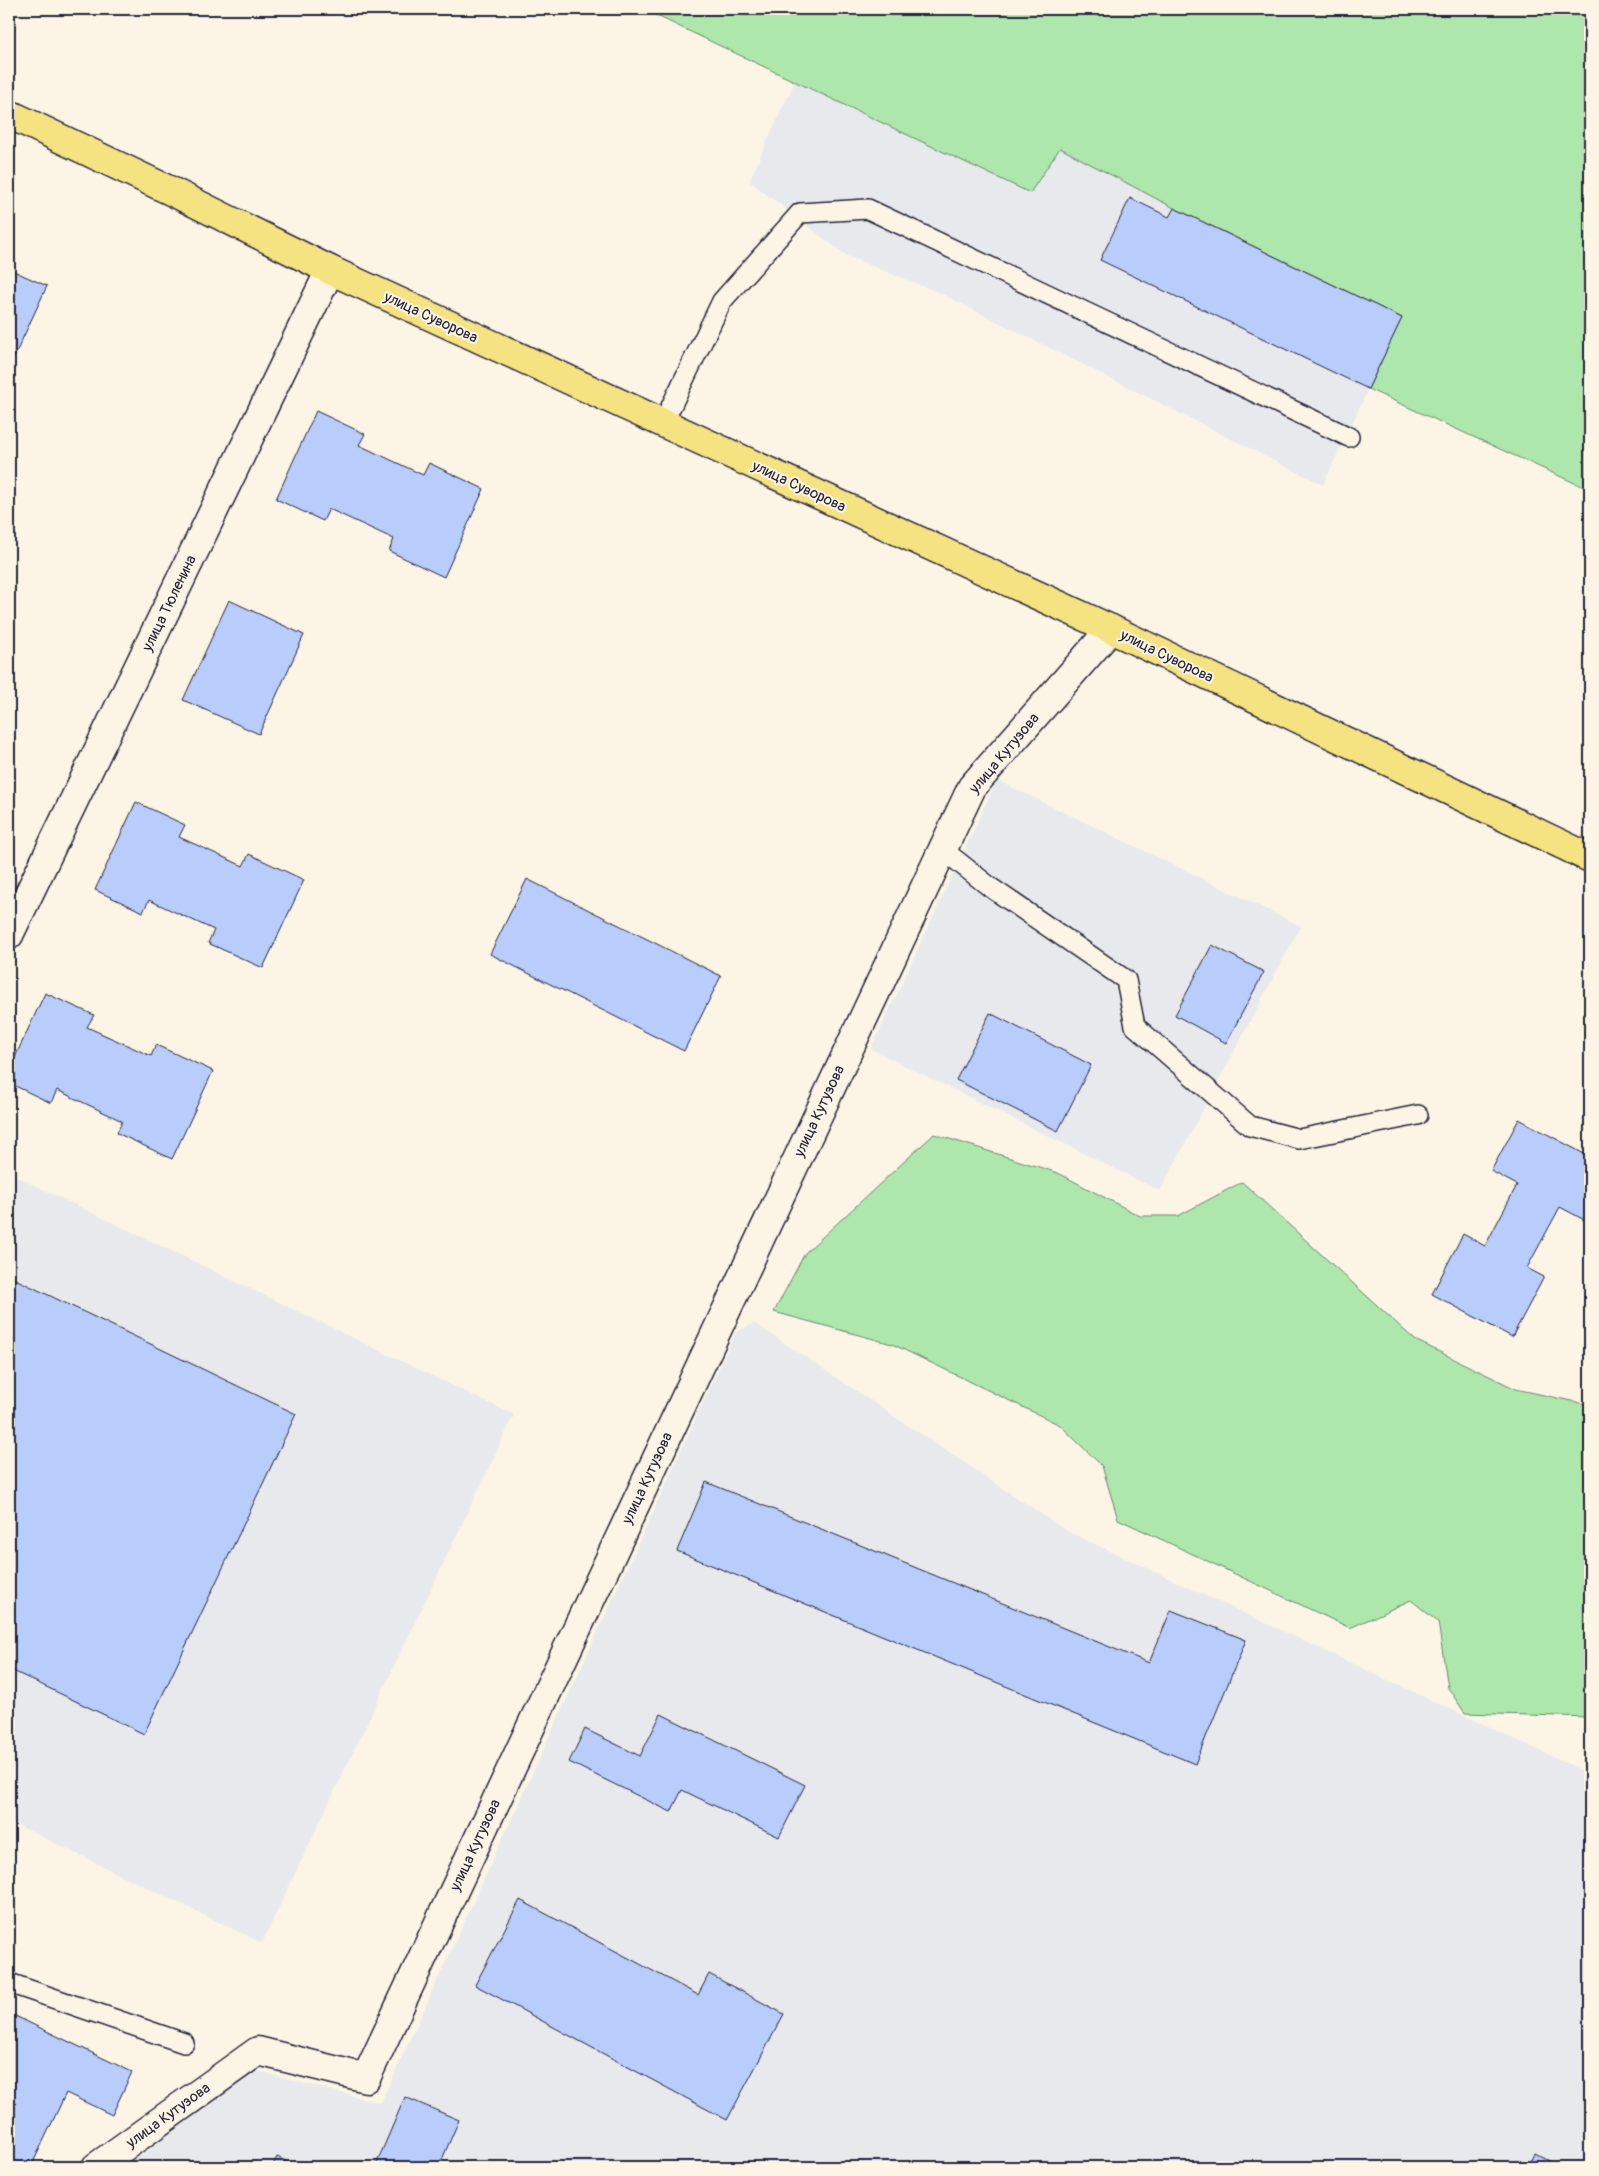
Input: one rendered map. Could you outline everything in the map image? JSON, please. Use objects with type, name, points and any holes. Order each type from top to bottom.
[{"type":"main road","name":"улица Суворова","points":[[9,114],[174,192],[330,270],[1111,629],[1590,858]]},
{"type":"street","name":"улица Тюленина","points":[[9,935],[330,270]]},
{"type":"street","name":"улица Кутузова","points":[[96,2167],[258,2051],[366,2078],[972,787],[1111,629]]},
{"type":"lane","points":[[663,423],[722,301],[800,213],[868,209],[1350,437]]},
{"type":"lane","points":[[942,849],[990,887],[1126,980],[1135,1026],[1250,1126],[1299,1139],[1418,1115]]},
{"type":"lane","points":[[9,1983],[184,2043]]},
{"type":"shaded area","points":[[795,81],[1030,193],[1060,148],[1174,208],[1402,318],[1323,485],[940,293],[847,256],[749,181]]},
{"type":"shaded area","points":[[997,780],[1301,926],[1160,1191],[871,1049]]},
{"type":"shaded area","points":[[9,1173],[514,1415],[262,1943],[9,1821]]},
{"type":"shaded area","points":[[754,1323],[1067,1531],[1590,1774],[1590,2167],[121,2167],[253,2070],[381,2103],[735,1333]]},
{"type":"green space","points":[[655,9],[1590,9],[1590,490],[1368,389],[1402,318],[1174,208],[1060,148],[1030,193],[655,15]]},
{"type":"green space","points":[[934,1134],[1058,1173],[1140,1216],[1178,1216],[1242,1182],[1415,1340],[1516,1389],[1590,1405],[1590,1717],[1465,1713],[1448,1688],[1438,1622],[1411,1600],[1350,1628],[1118,1519],[1102,1466],[1060,1425],[892,1344],[774,1312],[805,1253]]},
{"type":"building","points":[[1130,198],[1169,217],[1174,208],[1402,318],[1368,389],[1100,260]]},
{"type":"building","points":[[9,269],[47,286],[9,368]]},
{"type":"building","points":[[316,411],[365,434],[359,445],[423,475],[429,463],[484,489],[444,577],[389,551],[394,539],[329,509],[323,521],[276,499]]},
{"type":"building","points":[[229,600],[304,635],[259,734],[183,700]]},
{"type":"building","points":[[136,802],[185,825],[179,837],[243,866],[249,854],[304,880],[263,968],[208,943],[214,930],[149,900],[143,912],[95,890]]},
{"type":"building","points":[[527,879],[721,976],[684,1051],[490,954]]},
{"type":"building","points":[[1212,945],[1264,972],[1226,1043],[1175,1015]]},
{"type":"building","points":[[45,993],[94,1015],[87,1027],[151,1056],[156,1045],[213,1071],[172,1159],[117,1133],[122,1121],[57,1090],[51,1103],[9,1083],[9,1070]]},
{"type":"building","points":[[990,1013],[1091,1065],[1058,1131],[956,1080]]},
{"type":"building","points":[[1519,1119],[1590,1157],[1590,1223],[1560,1207],[1527,1268],[1544,1277],[1512,1337],[1432,1294],[1463,1234],[1485,1246],[1517,1185],[1491,1171]]},
{"type":"building","points":[[9,1276],[296,1414],[144,1734],[9,1669]]},
{"type":"building","points":[[706,1482],[1149,1663],[1171,1610],[1246,1640],[1195,1764],[677,1551]]},
{"type":"building","points":[[661,1714],[805,1785],[779,1837],[682,1790],[671,1812],[569,1762],[585,1729],[640,1756]]},
{"type":"building","points":[[520,1900],[698,1995],[709,1974],[784,2014],[727,2120],[475,1985]]},
{"type":"building","points":[[9,2013],[132,2072],[112,2115],[66,2093],[31,2167],[9,2167]]},
{"type":"building","points":[[405,2097],[459,2120],[440,2164],[447,2167],[375,2167]]},
{"type":"building","points":[[1535,2154],[1560,2167],[1528,2167]]},
{"type":"building","points":[[277,2157],[299,2167],[272,2167]]}]
